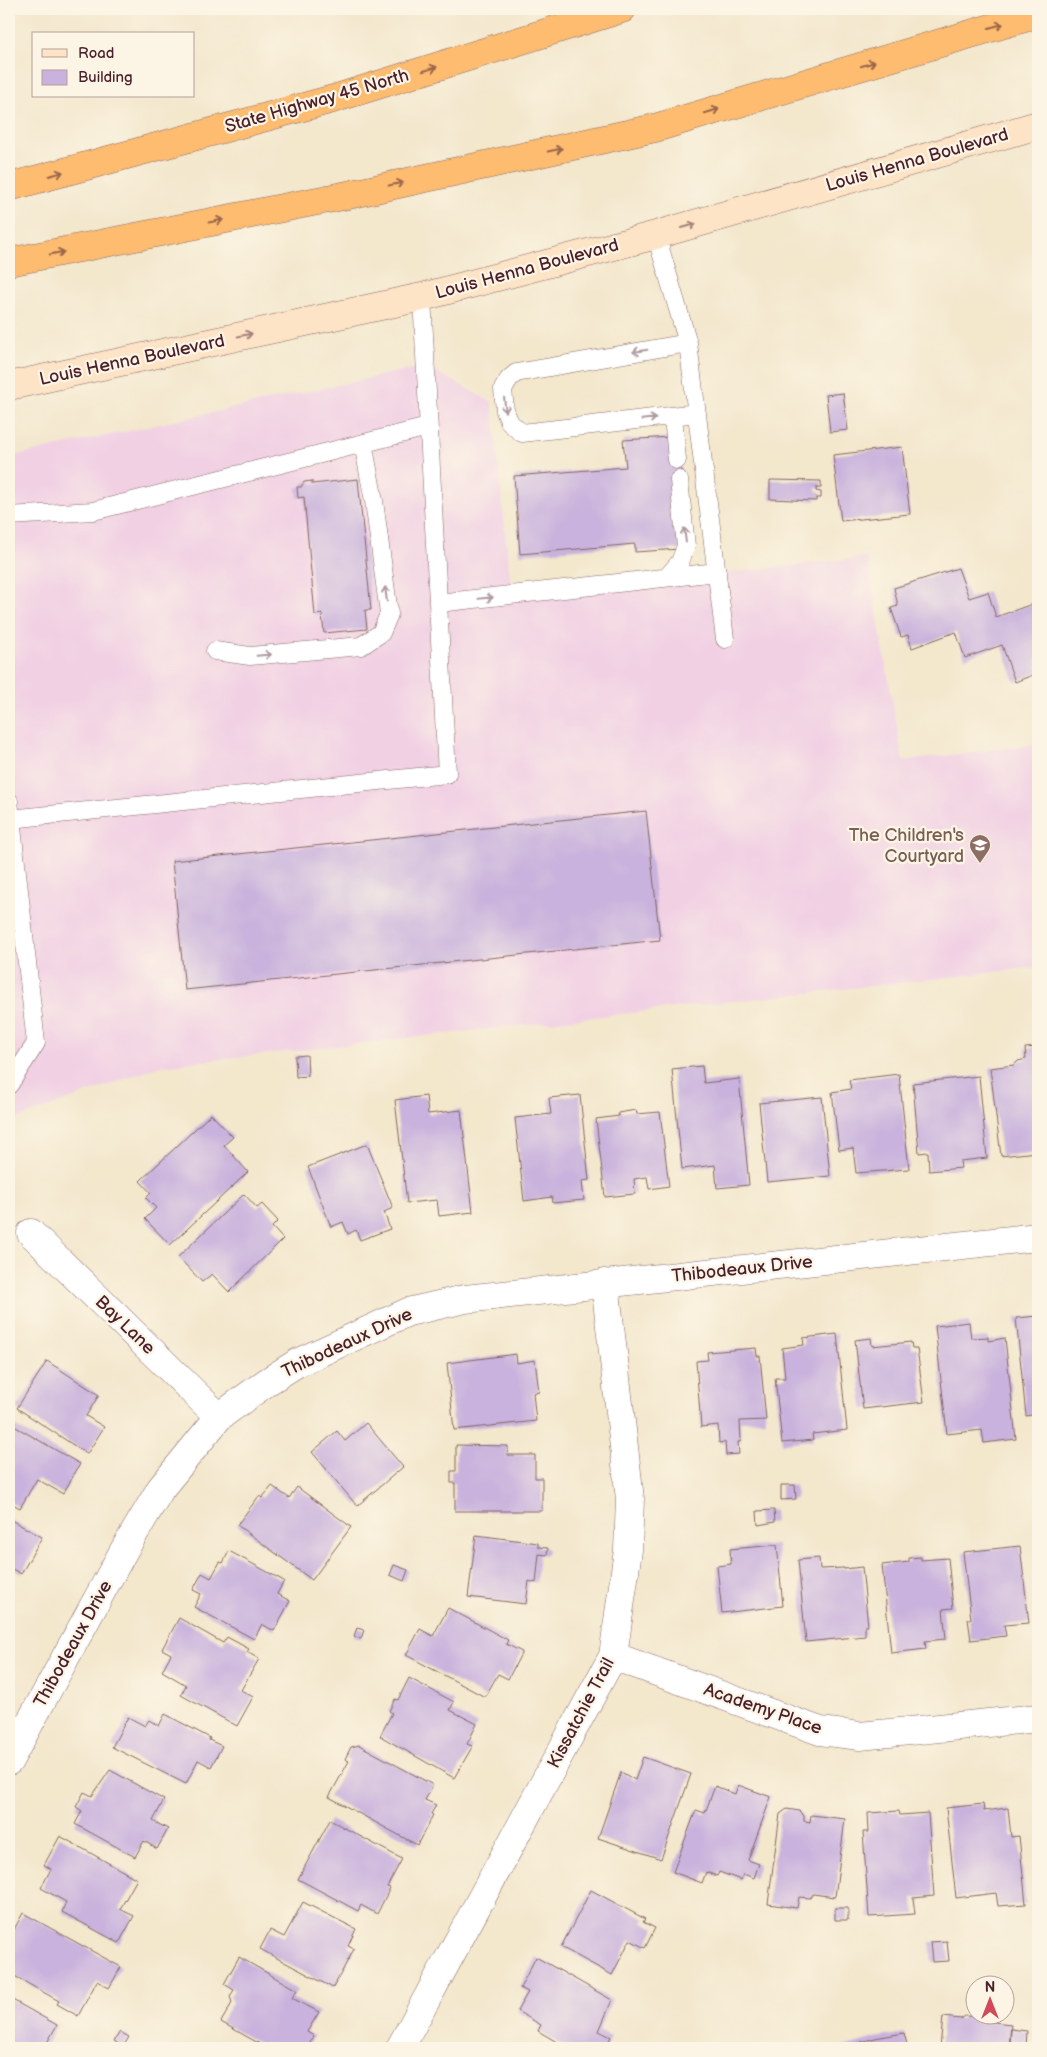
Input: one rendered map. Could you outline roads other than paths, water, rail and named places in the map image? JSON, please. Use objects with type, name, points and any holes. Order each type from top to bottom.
[{"type":"highway","name":"State Highway 45 North","points":[[9,186],[333,99],[622,9]]},
{"type":"highway","points":[[9,262],[348,195],[655,128],[1038,14]]},
{"type":"main road","name":"Louis Henna Boulevard","points":[[9,386],[422,297],[656,235],[1038,125]]},
{"type":"street","name":"Bay Lane","points":[[31,1233],[219,1417]]},
{"type":"street","name":"Thibodeaux Drive","points":[[9,1761],[123,1552],[161,1488],[219,1417],[297,1363],[408,1312],[465,1299],[1038,1237]]},
{"type":"street","name":"Kissatchie Trail","points":[[400,2048],[613,1656],[628,1550],[630,1499],[605,1283]]},
{"type":"street","name":"Academy Place","points":[[613,1656],[820,1732],[860,1736],[1038,1718]]},
{"type":"lane","points":[[656,235],[688,343],[726,639]]},
{"type":"lane","points":[[10,819],[447,774],[422,297]]},
{"type":"lane","points":[[688,343],[516,373],[509,379],[503,389],[505,411],[510,423],[522,433],[697,413]]},
{"type":"lane","points":[[673,416],[677,460]]},
{"type":"lane","points":[[9,516],[93,511],[428,427]]},
{"type":"lane","points":[[215,651],[250,656],[361,646],[381,633],[389,614],[374,501],[363,443]]},
{"type":"lane","points":[[667,577],[680,562],[686,546],[679,480]]},
{"type":"lane","points":[[438,603],[717,572]]},
{"type":"lane","points":[[9,801],[14,893],[36,1043],[9,1085]]},
{"type":"place","name":"The Children's Courtyard","points":[[980,864]]}]
